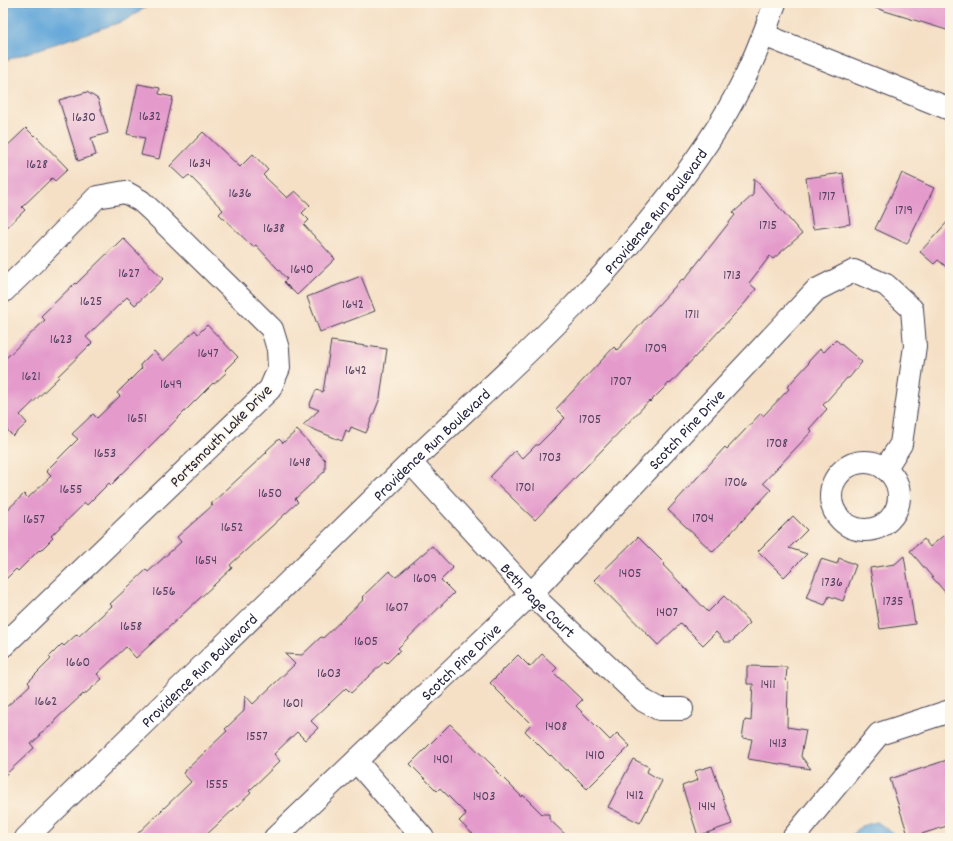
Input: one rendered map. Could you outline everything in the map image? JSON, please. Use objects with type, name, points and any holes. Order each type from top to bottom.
[{"type":"street","name":"Providence Run Boulevard","points":[[26,838],[572,308],[622,253],[661,207],[696,160],[716,129],[741,85],[764,35],[775,3]]},
{"type":"street","points":[[764,35],[950,109]]},
{"type":"street","points":[[917,96],[950,103]]},
{"type":"street","name":"Portsmouth Lake Drive","points":[[3,292],[97,197],[125,192],[141,201],[153,212],[272,329],[278,349],[279,368],[270,389],[3,646]]},
{"type":"street","name":"Scotch Pine Drive","points":[[275,838],[531,594],[816,290],[854,271],[886,285],[912,308],[915,346],[901,444],[885,469]]},
{"type":"street","name":"Beth Page Court","points":[[411,463],[531,594],[644,700],[659,709],[682,709]]},
{"type":"street","points":[[793,838],[879,734],[950,711]]},
{"type":"street","points":[[356,761],[423,838]]},
{"type":"water","points":[[3,3],[153,3],[124,21],[3,61]]},
{"type":"water","points":[[877,822],[892,832],[896,838],[850,838],[861,826]]},
{"type":"building","points":[[873,3],[950,3],[950,31],[872,7]]},
{"type":"building","points":[[138,84],[160,88],[159,94],[173,97],[159,159],[141,155],[145,138],[127,134]]},
{"type":"building","points":[[87,92],[98,99],[108,133],[91,138],[96,155],[78,161],[59,100]]},
{"type":"building","points":[[26,128],[34,136],[35,135],[68,169],[55,181],[52,178],[22,207],[25,210],[3,231],[3,150]]},
{"type":"building","points":[[203,132],[240,167],[253,154],[268,170],[263,175],[287,198],[295,191],[310,205],[302,213],[309,220],[304,225],[335,259],[297,295],[284,282],[287,279],[256,245],[253,247],[219,214],[223,210],[189,175],[184,179],[170,166]]},
{"type":"building","points":[[843,173],[850,224],[813,229],[806,178]]},
{"type":"building","points":[[902,173],[934,188],[907,244],[875,229]]},
{"type":"building","points":[[754,178],[802,234],[773,259],[770,256],[749,283],[756,289],[745,303],[670,384],[669,383],[650,402],[649,401],[535,520],[490,477],[515,451],[522,459],[565,418],[556,409],[614,347],[617,350],[682,279],[684,280],[735,215],[733,213],[753,195]]},
{"type":"building","points":[[950,219],[950,270],[938,260],[934,264],[920,252]]},
{"type":"building","points":[[123,238],[163,279],[135,305],[127,297],[86,337],[92,343],[20,415],[27,423],[13,436],[6,429],[3,432],[3,361],[45,320],[41,316]]},
{"type":"building","points":[[361,276],[375,311],[320,332],[307,297]]},
{"type":"building","points":[[207,325],[238,357],[225,370],[227,372],[214,384],[213,383],[111,485],[109,483],[87,505],[85,503],[51,536],[53,538],[40,551],[39,550],[18,571],[16,569],[3,582],[3,514],[24,494],[28,498],[51,476],[46,471],[78,439],[72,434],[93,414],[97,418],[120,396],[117,393],[142,368],[140,365],[154,351],[163,361],[195,330],[198,334]]},
{"type":"building","points":[[836,340],[862,362],[823,405],[827,409],[809,429],[812,431],[763,483],[771,490],[713,552],[668,510],[725,447],[727,449],[761,413],[763,416],[789,389],[787,387],[820,349],[824,352]]},
{"type":"building","points":[[331,341],[387,349],[380,398],[366,433],[351,427],[349,432],[346,430],[342,441],[303,425],[319,410],[309,406],[316,390],[323,392]]},
{"type":"building","points":[[297,430],[325,460],[325,471],[295,499],[298,502],[230,565],[232,568],[136,658],[126,647],[97,674],[102,679],[55,720],[55,723],[39,734],[40,736],[31,744],[34,748],[3,777],[3,710],[30,685],[28,682],[51,659],[49,657],[62,644],[64,646],[77,634],[79,636],[112,606],[110,604],[146,570],[148,572],[181,542],[177,537],[213,505],[211,504],[267,452],[266,451],[279,439],[283,443]]},
{"type":"building","points":[[793,516],[807,530],[789,548],[807,554],[784,577],[758,551]]},
{"type":"building","points":[[950,530],[950,598],[910,551],[924,539],[930,547]]},
{"type":"building","points":[[638,537],[665,564],[663,565],[708,612],[724,596],[750,623],[731,642],[725,642],[716,632],[703,645],[681,623],[658,645],[594,580]]},
{"type":"building","points":[[432,546],[453,568],[441,580],[454,593],[398,648],[400,650],[387,663],[385,661],[351,693],[346,688],[311,721],[318,728],[305,740],[297,732],[274,754],[280,761],[249,791],[251,793],[203,838],[133,838],[191,782],[183,773],[227,731],[225,729],[244,711],[245,695],[253,704],[295,664],[285,654],[302,655],[321,637],[323,638],[364,599],[362,597],[389,571],[396,577]]},
{"type":"building","points":[[904,556],[915,624],[880,629],[870,568],[895,564]]},
{"type":"building","points":[[839,558],[856,565],[843,601],[829,596],[825,605],[806,598],[821,559],[837,564]]},
{"type":"building","points":[[542,654],[557,668],[553,672],[582,700],[576,706],[610,740],[617,733],[630,746],[587,789],[525,731],[531,724],[490,683],[518,655],[530,667]]},
{"type":"building","points":[[747,666],[787,667],[787,727],[806,730],[801,756],[811,769],[748,759],[752,739],[742,738],[745,720],[751,721],[753,684],[747,684]]},
{"type":"building","points":[[450,724],[522,797],[523,795],[542,814],[549,814],[549,819],[569,838],[477,838],[459,821],[466,814],[440,788],[437,791],[410,764]]},
{"type":"building","points":[[633,759],[649,767],[647,772],[662,781],[640,823],[608,807]]},
{"type":"building","points":[[950,759],[950,825],[909,838],[890,779]]},
{"type":"building","points":[[712,766],[732,824],[698,836],[682,786],[698,780],[695,771]]}]
